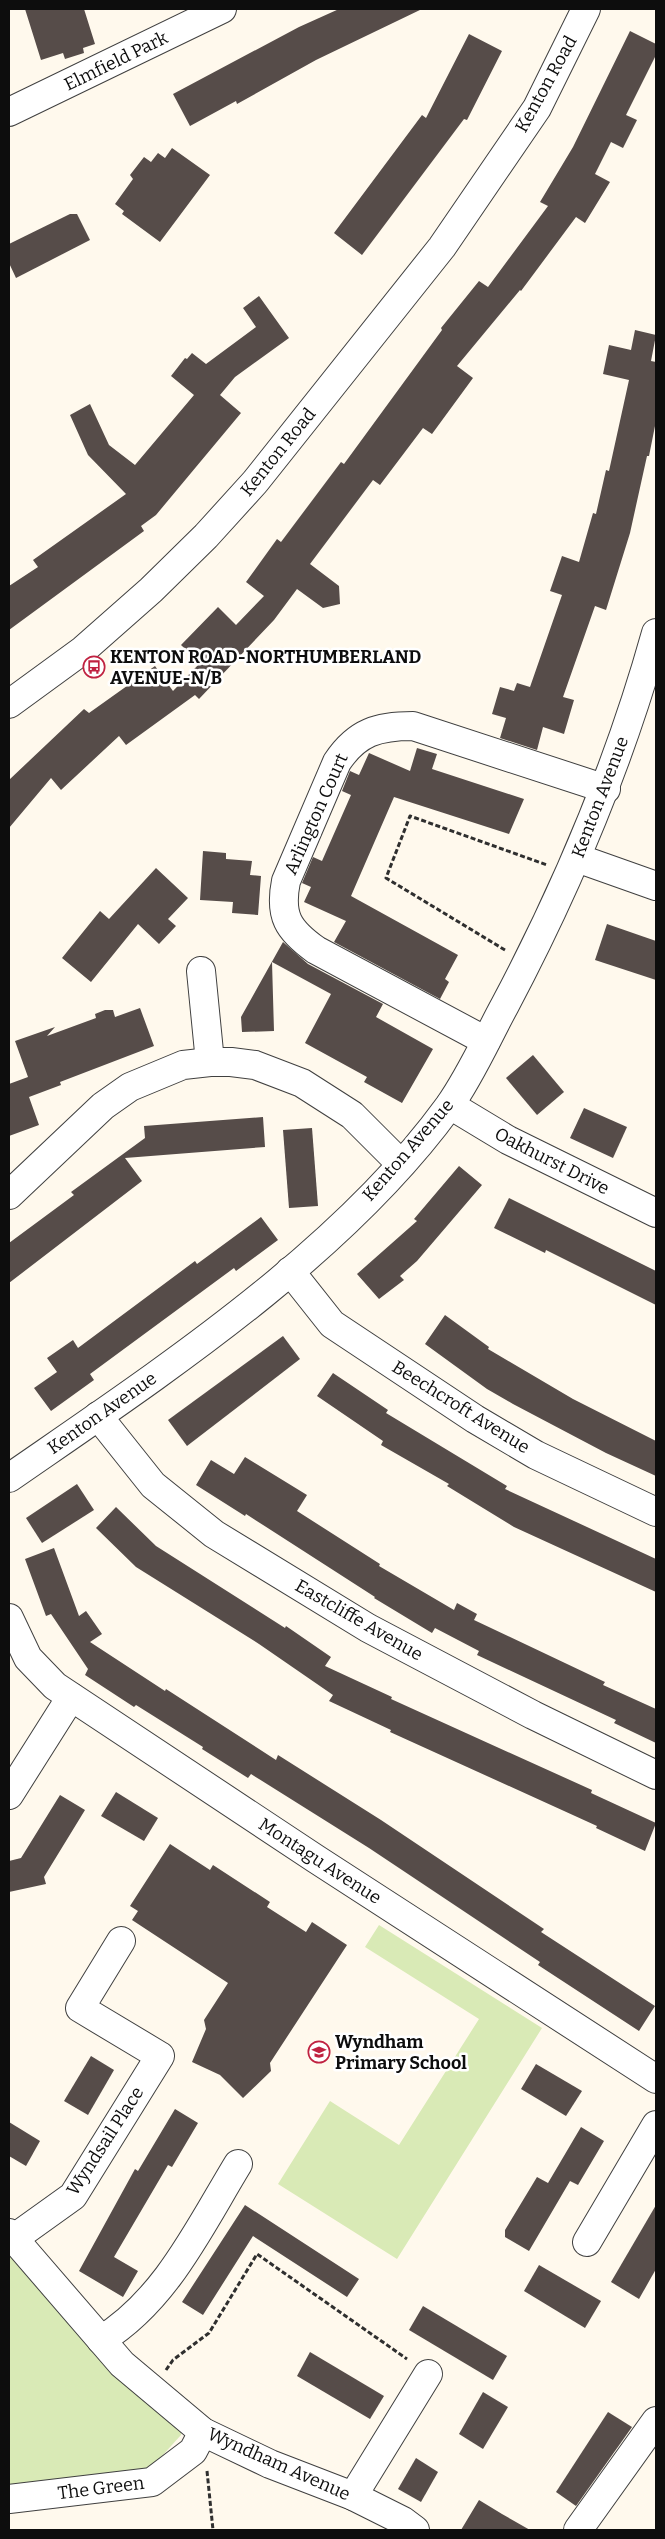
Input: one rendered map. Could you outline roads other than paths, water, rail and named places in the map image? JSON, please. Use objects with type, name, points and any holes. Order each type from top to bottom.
[{"type":"street","name":"Elmfield Park","points":[[9,112],[222,9]]},
{"type":"street","name":"Kenton Road","points":[[502,157],[568,9]]},
{"type":"street","name":"Kenton Road","points":[[9,704],[82,650],[151,590],[206,536],[255,482],[442,247],[537,108],[586,9]]},
{"type":"street","name":"Kenton Avenue","points":[[9,1478],[198,1344],[290,1271],[345,1221],[400,1164],[450,1104],[527,964],[573,866],[606,789],[656,633]]},
{"type":"street","name":"Arlington Court","points":[[486,1041],[316,950],[299,938],[288,924],[282,900],[286,882],[337,762],[347,746],[372,731],[391,726],[412,726],[606,789]]},
{"type":"street","points":[[573,866],[656,886]]},
{"type":"street","points":[[200,971],[210,1062]]},
{"type":"street","points":[[9,1195],[103,1106],[130,1087],[183,1065],[210,1062],[255,1065],[302,1083],[352,1115],[400,1164]]},
{"type":"street","name":"Oakhurst Drive","points":[[450,1104],[508,1140],[656,1214]]},
{"type":"street","name":"Beechcroft Avenue","points":[[290,1271],[332,1324],[475,1418],[536,1454],[656,1512]]},
{"type":"street","name":"Eastcliffe Avenue","points":[[98,1416],[153,1485],[214,1534],[368,1628],[533,1715],[656,1775]]},
{"type":"street","name":"Montagu Avenue","points":[[9,1618],[28,1658],[41,1674],[71,1697],[316,1859],[656,2079]]},
{"type":"street","points":[[9,1795],[71,1697]]},
{"type":"street","name":"Wyndsail Place","points":[[11,2236],[73,2196],[160,2056],[80,2008],[121,1940]]},
{"type":"street","points":[[587,2242],[656,2124]]},
{"type":"street","points":[[101,2340],[125,2325],[165,2283],[238,2164]]},
{"type":"street","name":"Wyndham Avenue","points":[[11,2236],[122,2364],[152,2392],[203,2432],[270,2464],[353,2496],[403,2521],[415,2530]]},
{"type":"street","points":[[353,2496],[428,2374]]},
{"type":"street","points":[[578,2530],[656,2421]]},
{"type":"street","name":"The Green","points":[[9,2499],[152,2482],[193,2451],[203,2432]]},
{"type":"place","name":"KENTON ROAD-NORTHUMBERLAND AVENUE-N/B","points":[[94,667]]},
{"type":"place","name":"Wyndham Primary School","points":[[319,2052]]}]
